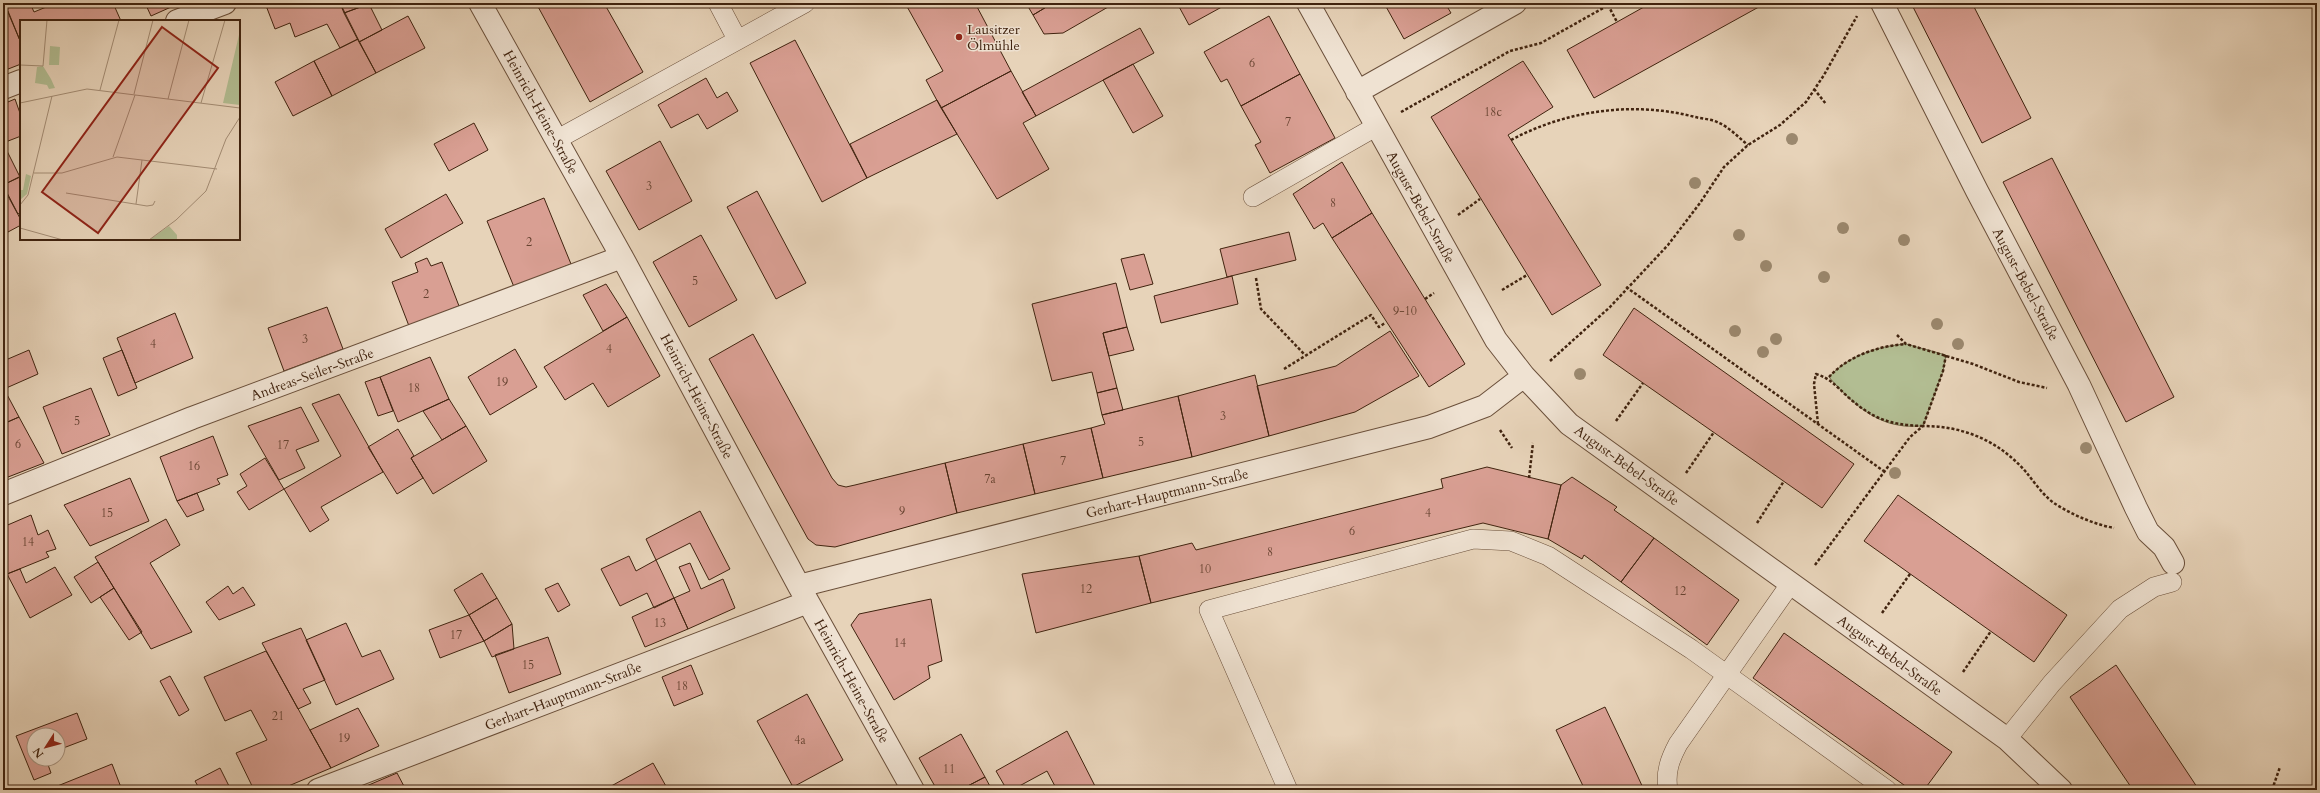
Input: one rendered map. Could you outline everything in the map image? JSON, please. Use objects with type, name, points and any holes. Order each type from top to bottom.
[{"type":"street","points":[[180,20],[226,3]]},
{"type":"street","name":"Heinrich-Heine-Straße","points":[[480,3],[622,257],[803,594],[913,790]]},
{"type":"street","name":"August-Bebel-Straße","points":[[1308,3],[1496,340],[1524,376],[1570,424],[2007,739],[2061,790]]},
{"type":"street","points":[[1357,92],[1515,3]]},
{"type":"street","name":"August-Bebel-Straße","points":[[1882,3],[1977,191],[2079,385],[2148,532],[2164,548],[2173,572]]},
{"type":"street","points":[[3,88],[20,81]]},
{"type":"street","name":"Andreas-Seiler-Straße","points":[[3,494],[178,423],[622,257]]},
{"type":"street","name":"Gerhart-Hauptmann-Straße","points":[[318,790],[803,594],[1429,427],[1485,406],[1524,376]]},
{"type":"lane","points":[[718,3],[737,39]]},
{"type":"lane","points":[[556,140],[737,39],[805,3]]},
{"type":"lane","points":[[1253,197],[1377,126]]},
{"type":"lane","points":[[1288,790],[1209,610],[1473,539],[1511,541],[1548,556],[1727,675],[1887,790]]},
{"type":"lane","name":"August-Bebel-Straße","points":[[2007,739],[2052,683],[2120,609],[2154,587],[2173,572]]},
{"type":"lane","points":[[1668,790],[1667,770],[1670,759],[1791,583]]},
{"type":"path","points":[[1398,114],[1510,51],[1542,43],[1612,3]]},
{"type":"path","points":[[1608,5],[1617,22]]},
{"type":"path","points":[[1547,364],[1610,307],[1626,287],[1668,245],[1700,203],[1724,167],[1748,145],[1780,125],[1806,102],[1860,10]]},
{"type":"path","points":[[1814,90],[1826,104]]},
{"type":"path","points":[[1512,140],[1529,131],[1583,114],[1622,108],[1674,111],[1719,123],[1748,145]]},
{"type":"path","points":[[1453,218],[1480,199]]},
{"type":"path","points":[[1498,293],[1527,275]]},
{"type":"path","points":[[1256,278],[1261,309],[1305,355]]},
{"type":"path","points":[[1626,287],[1885,472]]},
{"type":"path","points":[[1425,299],[1434,293]]},
{"type":"path","points":[[1284,369],[1371,315],[1379,327],[1386,323]]},
{"type":"path","points":[[1897,335],[1906,344]]},
{"type":"path","points":[[1829,377],[1837,369],[1868,352],[1884,346],[1906,344],[1946,355],[1999,373],[2019,382],[2046,388],[2079,385]]},
{"type":"path","points":[[1812,569],[1910,437],[1923,426],[1943,371],[1946,355]]},
{"type":"path","points":[[1818,424],[1816,374],[1829,377],[1856,404],[1882,420],[1898,425],[1953,429],[1983,438],[2006,452],[2056,505],[2085,519],[2097,524],[2119,529],[2148,532]]},
{"type":"path","points":[[1613,425],[1643,383]]},
{"type":"path","points":[[1682,477],[1714,432]]},
{"type":"path","points":[[1529,478],[1533,443]]},
{"type":"path","points":[[1753,528],[1784,481]]},
{"type":"path","points":[[1879,617],[1910,574]]},
{"type":"path","points":[[1961,676],[1991,631]]},
{"type":"path","points":[[2272,790],[2280,767]]},
{"type":"green space","points":[[1906,344],[1946,355],[1943,371],[1923,426],[1901,426],[1878,419],[1851,400],[1829,377],[1845,363],[1864,353],[1885,347]]},
{"type":"building","points":[[4,3],[30,3],[34,12],[56,3],[113,3],[121,20],[20,20],[20,41]]},
{"type":"building","points":[[145,3],[180,3],[151,16]]},
{"type":"building","points":[[265,3],[340,3],[358,39],[340,48],[327,24],[295,37],[290,23],[275,29]]},
{"type":"building","points":[[340,3],[371,3],[344,13]]},
{"type":"building","points":[[536,3],[604,3],[643,72],[590,102]]},
{"type":"building","name":"Lausitzer Ölmühle","points":[[905,3],[975,3],[1011,71],[941,108],[926,80],[943,71]]},
{"type":"building","points":[[1026,3],[1053,3],[1033,15]]},
{"type":"building","points":[[1053,3],[1115,3],[1063,33],[1044,34],[1033,15]]},
{"type":"building","points":[[1177,3],[1229,3],[1189,25]]},
{"type":"building","points":[[1384,3],[1445,3],[1451,13],[1404,39]]},
{"type":"building","points":[[1651,3],[1766,3],[1594,98],[1567,50]]},
{"type":"building","points":[[1911,3],[1972,3],[2031,118],[1982,143]]},
{"type":"building","points":[[369,4],[382,30],[359,42],[344,13]]},
{"type":"building","points":[[8,11],[20,41],[20,64],[3,71],[3,13]]},
{"type":"building","points":[[408,16],[425,48],[376,73],[359,42]]},
{"type":"building","points":[[1269,16],[1300,74],[1241,106],[1227,79],[1221,82],[1204,52]]},
{"type":"building","points":[[1140,28],[1154,53],[1036,116],[1022,92]]},
{"type":"building","points":[[358,39],[376,73],[332,96],[314,61]]},
{"type":"building","points":[[795,40],[867,178],[822,202],[750,63]]},
{"type":"building","points":[[314,61],[332,96],[293,116],[275,82]]},
{"type":"building","points":[[1523,61],[1553,107],[1508,135],[1601,285],[1552,315],[1431,117]]},
{"type":"building","points":[[1133,64],[1163,116],[1133,133],[1103,80]]},
{"type":"building","points":[[1011,71],[1036,116],[1023,123],[1049,169],[997,199],[941,108]]},
{"type":"building","points":[[1300,74],[1335,138],[1270,173],[1255,145],[1261,142],[1241,106]]},
{"type":"building","points":[[706,78],[717,98],[727,92],[738,111],[707,129],[698,114],[671,128],[658,105]]},
{"type":"building","points":[[15,99],[20,113],[20,136],[3,143],[3,104]]},
{"type":"building","points":[[937,100],[957,134],[867,178],[850,144]]},
{"type":"building","points":[[474,123],[488,150],[449,171],[434,144]]},
{"type":"building","points":[[660,141],[692,201],[639,230],[606,171]]},
{"type":"building","points":[[3,143],[20,177],[3,185]]},
{"type":"building","points":[[2052,158],[2174,397],[2126,422],[2003,182]]},
{"type":"building","points":[[1342,162],[1372,213],[1332,238],[1323,223],[1314,229],[1293,194]]},
{"type":"building","points":[[20,176],[20,213],[18,214],[3,185]]},
{"type":"building","points":[[3,187],[20,218],[20,226],[8,232],[3,222]]},
{"type":"building","points":[[757,191],[806,283],[776,299],[727,207]]},
{"type":"building","points":[[446,194],[463,223],[401,258],[385,229]]},
{"type":"building","points":[[544,198],[571,264],[514,287],[487,221]]},
{"type":"building","points":[[1372,213],[1465,364],[1429,387],[1332,238]]},
{"type":"building","points":[[1289,232],[1296,260],[1227,277],[1220,249]]},
{"type":"building","points":[[701,235],[737,300],[689,327],[653,262]]},
{"type":"building","points":[[1144,254],[1153,284],[1130,290],[1121,259]]},
{"type":"building","points":[[427,258],[431,266],[442,262],[459,306],[409,326],[392,282],[418,272],[415,263]]},
{"type":"building","points":[[1232,276],[1238,304],[1161,323],[1154,296]]},
{"type":"building","points":[[1116,283],[1127,327],[1103,333],[1117,388],[1097,393],[1092,372],[1052,381],[1032,304]]},
{"type":"building","points":[[606,284],[627,317],[603,331],[583,295]]},
{"type":"building","points":[[327,307],[343,349],[284,371],[268,328]]},
{"type":"building","points":[[1634,308],[1854,464],[1822,508],[1603,355]]},
{"type":"building","points":[[175,313],[193,358],[135,383],[117,338]]},
{"type":"building","points":[[627,317],[660,376],[608,407],[593,383],[565,400],[544,367]]},
{"type":"building","points":[[1127,327],[1134,350],[1109,356],[1103,333]]},
{"type":"building","points":[[1390,331],[1419,376],[1355,412],[1269,436],[1257,386],[1336,366]]},
{"type":"building","points":[[753,334],[832,478],[838,485],[846,487],[945,463],[957,513],[835,547],[816,545],[808,539],[709,359]]},
{"type":"building","points":[[515,349],[537,387],[490,415],[468,377]]},
{"type":"building","points":[[29,350],[38,374],[4,389],[3,353],[5,352],[8,359]]},
{"type":"building","points":[[122,350],[137,388],[118,396],[103,358]]},
{"type":"building","points":[[430,357],[449,399],[398,422],[380,377]]},
{"type":"building","points":[[1255,375],[1269,436],[1192,457],[1178,396]]},
{"type":"building","points":[[380,377],[393,411],[378,416],[365,382]]},
{"type":"building","points":[[3,387],[19,417],[3,424]]},
{"type":"building","points":[[91,388],[110,435],[62,454],[43,407]]},
{"type":"building","points":[[1117,388],[1123,410],[1102,415],[1097,393]]},
{"type":"building","points":[[339,394],[383,472],[321,507],[329,520],[310,532],[284,489],[341,456],[312,404]]},
{"type":"building","points":[[1178,396],[1192,457],[1103,478],[1091,428],[1105,424],[1102,415]]},
{"type":"building","points":[[449,399],[466,426],[442,440],[423,411]]},
{"type":"building","points":[[301,407],[319,441],[296,450],[305,468],[279,480],[248,426]]},
{"type":"building","points":[[19,417],[44,463],[3,479],[3,424]]},
{"type":"building","points":[[466,426],[487,461],[433,494],[411,458]]},
{"type":"building","points":[[1091,428],[1103,478],[1035,494],[1023,444]]},
{"type":"building","points":[[398,429],[414,456],[411,458],[423,478],[397,494],[368,447]]},
{"type":"building","points":[[213,436],[228,475],[217,479],[220,484],[177,501],[160,457]]},
{"type":"building","points":[[1023,444],[1035,494],[957,513],[945,463]]},
{"type":"building","points":[[265,458],[284,489],[249,510],[237,492],[247,486],[240,474]]},
{"type":"building","points":[[1487,467],[1561,485],[1548,539],[1483,523],[1151,603],[1139,556],[1192,543],[1196,550],[1443,488],[1441,479]]},
{"type":"building","points":[[1572,477],[1617,507],[1614,510],[1654,538],[1621,582],[1584,555],[1582,559],[1548,539],[1561,485]]},
{"type":"building","points":[[130,478],[149,521],[90,546],[64,505]]},
{"type":"building","points":[[197,493],[204,510],[187,517],[177,501]]},
{"type":"building","points":[[1898,495],[2067,615],[2034,662],[1864,541]]},
{"type":"building","points":[[700,511],[730,569],[709,580],[690,543],[656,560],[646,539]]},
{"type":"building","points":[[31,515],[38,535],[48,530],[56,549],[46,552],[49,557],[7,574],[3,566],[3,527]]},
{"type":"building","points":[[166,519],[180,545],[150,563],[192,632],[151,649],[95,557]]},
{"type":"building","points":[[1654,538],[1739,600],[1707,645],[1621,582]]},
{"type":"building","points":[[629,556],[636,571],[656,560],[674,598],[654,608],[647,593],[620,606],[601,569]]},
{"type":"building","points":[[1139,556],[1151,603],[1036,633],[1022,574]]},
{"type":"building","points":[[98,562],[114,588],[91,603],[74,577]]},
{"type":"building","points":[[690,563],[701,589],[723,579],[735,608],[688,629],[674,598],[690,591],[679,567]]},
{"type":"building","points":[[55,567],[72,595],[30,618],[7,574],[20,569],[26,583]]},
{"type":"building","points":[[482,573],[497,598],[469,615],[454,590]]},
{"type":"building","points":[[558,583],[570,605],[558,612],[545,589]]},
{"type":"building","points":[[228,586],[233,594],[243,587],[255,605],[219,620],[206,602]]},
{"type":"building","points":[[114,588],[142,632],[129,640],[100,597]]},
{"type":"building","points":[[497,598],[512,624],[484,641],[469,615]]},
{"type":"building","points":[[674,598],[688,629],[645,647],[632,617]]},
{"type":"building","points":[[931,599],[942,661],[928,666],[930,678],[894,700],[851,625],[859,614]]},
{"type":"building","points":[[469,615],[484,641],[440,658],[429,630]]},
{"type":"building","points":[[346,623],[362,657],[380,650],[394,679],[336,705],[306,640]]},
{"type":"building","points":[[512,624],[514,649],[492,657],[484,641]]},
{"type":"building","points":[[301,628],[325,680],[303,689],[311,703],[298,709],[262,643]]},
{"type":"building","points":[[1784,633],[1952,752],[1924,790],[1911,790],[1753,678]]},
{"type":"building","points":[[548,637],[561,674],[509,693],[495,655]]},
{"type":"building","points":[[266,651],[331,768],[279,790],[254,790],[236,753],[267,740],[251,710],[225,721],[204,677]]},
{"type":"building","points":[[691,665],[703,694],[674,706],[662,677]]},
{"type":"building","points":[[2116,665],[2199,790],[2133,790],[2070,697]]},
{"type":"building","points":[[170,676],[189,710],[179,716],[160,681]]},
{"type":"building","points":[[807,694],[843,760],[793,787],[757,721]]},
{"type":"building","points":[[1605,707],[1644,790],[1585,790],[1556,730]]},
{"type":"building","points":[[358,708],[379,746],[331,768],[310,730]]},
{"type":"building","points":[[77,713],[87,739],[66,747],[66,727],[40,727]]},
{"type":"building","points":[[1067,731],[1097,790],[1057,790],[1047,771],[1012,790],[1007,790],[996,771]]},
{"type":"building","points":[[26,732],[26,760],[16,736]]},
{"type":"building","points":[[961,734],[985,777],[960,790],[937,790],[919,758]]},
{"type":"building","points":[[653,763],[667,788],[663,790],[604,790]]},
{"type":"building","points":[[112,764],[122,790],[56,790],[55,787]]},
{"type":"building","points":[[29,767],[49,767],[51,773],[34,780]]},
{"type":"building","points":[[220,768],[231,790],[200,790],[195,781]]},
{"type":"building","points":[[397,773],[406,790],[357,790]]},
{"type":"building","points":[[985,777],[992,790],[960,790]]},
{"type":"place","name":"Lausitzer Ölmühle","points":[[959,37]]}]
